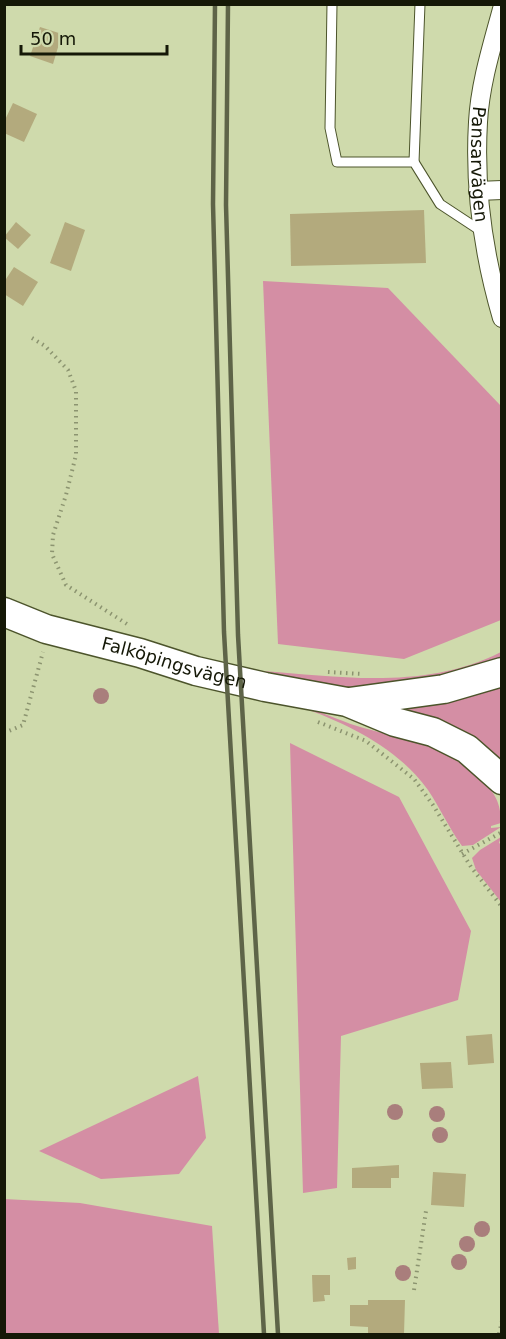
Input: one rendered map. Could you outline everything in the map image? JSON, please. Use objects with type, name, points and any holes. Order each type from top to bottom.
[{"type":"main road","name":"Falköpingsvägen","points":[[4,612],[46,629],[140,653],[196,671],[347,702],[395,722],[433,732],[467,749],[501,780]]},
{"type":"main road","name":"Falköpingsvägen","points":[[347,702],[444,689],[501,672]]},
{"type":"street","name":"Pansarvägen","points":[[501,9],[485,71],[478,121],[478,191],[481,231],[488,272],[501,318]]},
{"type":"street","points":[[478,191],[501,190]]},
{"type":"lane","points":[[332,4],[330,128],[337,162],[414,162]]},
{"type":"lane","points":[[420,4],[414,162],[440,204],[481,231]]},
{"type":"path","points":[[32,338],[45,346],[68,369],[76,391],[76,455],[53,536],[52,554],[66,585],[128,627],[118,626]]},
{"type":"path","points":[[34,648],[55,654]]},
{"type":"path","points":[[4,733],[23,725],[43,651]]},
{"type":"path","points":[[319,672],[364,674]]},
{"type":"path","points":[[317,722],[366,741],[414,779],[434,805],[462,854],[501,907]]},
{"type":"path","points":[[462,854],[501,832]]},
{"type":"path","points":[[414,1290],[426,1211]]},
{"type":"path","points":[[499,1335],[501,1321]]},
{"type":"shaded area","points":[[263,281],[388,288],[501,406],[501,620],[404,659],[278,644]]},
{"type":"shaded area","points":[[501,652],[501,665],[376,690],[320,684],[262,674],[262,671],[353,678],[414,676],[443,672],[473,664]]},
{"type":"shaded area","points":[[501,681],[501,766],[392,707]]},
{"type":"shaded area","points":[[301,707],[357,726],[423,744],[452,756],[490,789],[500,810],[501,823],[491,828],[501,827],[473,845],[462,846],[428,790],[402,762],[371,739],[336,721]]},
{"type":"shaded area","points":[[290,743],[399,797],[471,931],[458,1000],[341,1036],[337,1188],[303,1193]]},
{"type":"shaded area","points":[[501,837],[499,843],[502,845],[501,902],[476,870],[472,858]]},
{"type":"shaded area","points":[[198,1076],[206,1138],[179,1174],[101,1179],[39,1151]]},
{"type":"shaded area","points":[[4,1199],[80,1203],[212,1226],[219,1334],[5,1334]]},
{"type":"building","points":[[40,27],[62,34],[53,64],[30,56]]},
{"type":"building","points":[[13,103],[37,114],[24,142],[4,133],[4,122]]},
{"type":"building","points":[[424,210],[426,263],[291,266],[290,214]]},
{"type":"building","points":[[16,222],[31,235],[18,249],[4,237]]},
{"type":"building","points":[[65,222],[85,230],[71,271],[50,263]]},
{"type":"building","points":[[14,267],[38,282],[23,306],[4,294],[4,282]]},
{"type":"building","points":[[492,1034],[494,1063],[468,1065],[466,1036]]},
{"type":"building","points":[[451,1062],[453,1088],[422,1089],[420,1063]]},
{"type":"building","points":[[399,1165],[399,1178],[391,1178],[391,1188],[352,1188],[352,1168]]},
{"type":"building","points":[[433,1172],[466,1174],[464,1207],[431,1205]]},
{"type":"building","points":[[356,1257],[356,1269],[348,1270],[347,1258]]},
{"type":"building","points":[[312,1275],[330,1275],[330,1295],[324,1295],[325,1301],[313,1302]]},
{"type":"building","points":[[368,1300],[405,1300],[404,1334],[368,1334],[368,1327],[350,1326],[350,1305],[368,1305]]},
{"type":"railway","points":[[215,4],[213,204],[224,632],[264,1334]]},
{"type":"railway","points":[[228,4],[226,205],[238,635],[278,1334]]}]
